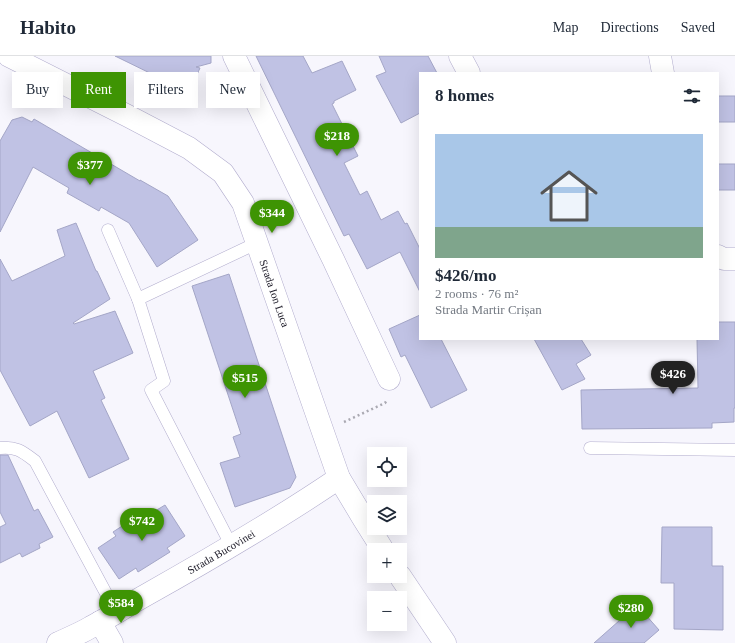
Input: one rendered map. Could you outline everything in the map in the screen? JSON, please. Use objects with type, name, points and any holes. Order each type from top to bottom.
[{"type":"street","name":"Strada Ion Luca","points":[[9,56],[189,148],[223,173],[243,202],[339,478],[379,543]]},
{"type":"street","points":[[234,56],[334,259],[390,380]]},
{"type":"street","points":[[460,56],[468,72]]},
{"type":"street","points":[[660,56],[663,72]]},
{"type":"street","points":[[719,256],[724,259],[735,260]]},
{"type":"street","name":"Strada Bucovinei","points":[[58,643],[91,627],[211,559],[299,505],[339,478]]},
{"type":"street","points":[[405,583],[445,643]]},
{"type":"street","points":[[108,617],[112,643]]},
{"type":"lane","points":[[108,230],[138,299],[164,381],[151,390],[232,545]]},
{"type":"lane","points":[[138,299],[257,243]]},
{"type":"lane","points":[[0,448],[9,447],[23,451],[35,461],[108,617]]},
{"type":"lane","points":[[590,448],[735,450]]},
{"type":"path","points":[[322,430],[354,418],[385,403],[392,394],[390,380]]},
{"type":"building","points":[[115,56],[211,56],[211,63],[196,67],[200,68],[198,72],[148,72]]},
{"type":"building","points":[[256,56],[303,56],[312,73],[342,61],[356,90],[334,101],[332,104],[358,156],[344,163],[360,195],[367,191],[381,220],[398,211],[405,224],[407,223],[419,247],[419,290],[400,252],[367,269],[349,234],[344,236]]},
{"type":"building","points":[[379,56],[428,56],[436,72],[419,72],[419,114],[401,123],[376,76],[386,72]]},
{"type":"building","points":[[719,96],[735,96],[735,122],[719,122]]},
{"type":"building","points":[[22,117],[32,122],[34,119],[168,196],[198,240],[157,267],[129,223],[101,207],[99,211],[67,193],[69,188],[33,167],[0,232],[0,141],[12,120]]},
{"type":"building","points":[[719,164],[735,164],[735,190],[719,190]]},
{"type":"building","points":[[76,223],[96,271],[110,299],[73,323],[74,324],[115,311],[133,353],[93,371],[105,398],[101,400],[129,459],[89,478],[57,411],[30,426],[0,370],[0,259],[12,281],[65,256],[57,230]]},
{"type":"building","points":[[229,274],[296,477],[290,488],[235,507],[220,463],[240,457],[233,437],[241,434],[192,286]]},
{"type":"building","points":[[419,315],[419,340],[442,340],[467,390],[431,408],[405,355],[401,357],[389,329]]},
{"type":"building","points":[[719,322],[735,322],[734,422],[712,423],[712,428],[582,429],[581,390],[698,388],[697,340],[719,340]]},
{"type":"building","points":[[535,340],[582,340],[591,355],[576,364],[585,379],[562,390]]},
{"type":"building","points":[[0,455],[8,455],[34,511],[38,509],[53,537],[39,544],[40,548],[22,557],[20,553],[0,563],[0,527],[6,524],[0,512]]},
{"type":"building","points":[[165,505],[185,536],[167,548],[170,552],[138,572],[136,568],[119,579],[98,548],[116,536],[113,532],[145,511],[147,516]]},
{"type":"building","points":[[662,527],[712,527],[712,566],[723,566],[723,630],[674,629],[674,583],[661,583]]},
{"type":"building","points":[[637,605],[659,630],[644,643],[594,643]]}]
